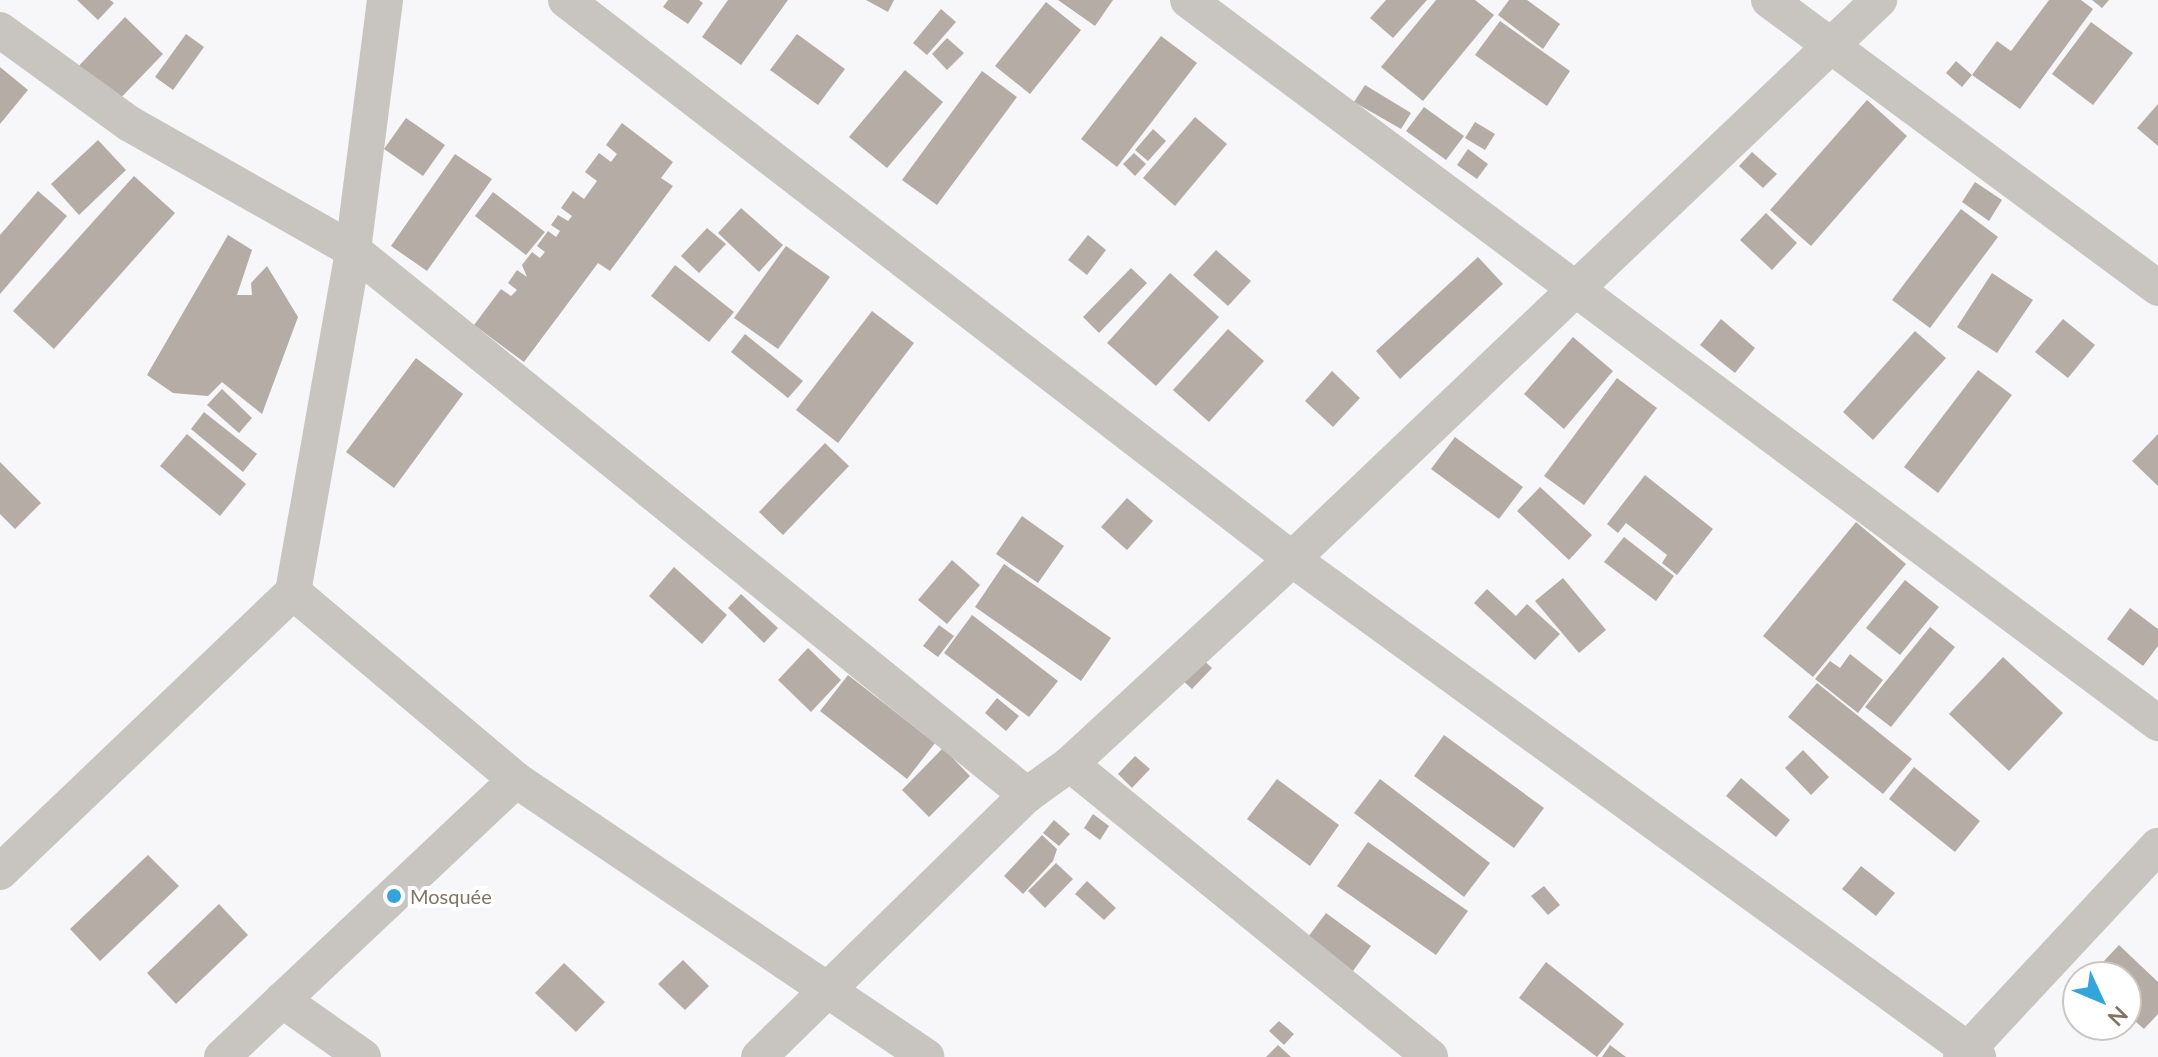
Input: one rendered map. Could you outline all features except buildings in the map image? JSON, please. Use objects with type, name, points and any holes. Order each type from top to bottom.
[{"type":"street","points":[[0,872],[293,592],[353,250],[385,0]]},
{"type":"street","points":[[566,0],[1292,559],[1969,1055],[2158,846]]},
{"type":"street","points":[[1188,0],[1578,286],[2158,723]]},
{"type":"street","points":[[1769,0],[2158,288]]},
{"type":"street","points":[[759,1057],[1027,795],[1070,764],[1292,559],[1879,0]]},
{"type":"street","points":[[0,30],[130,124],[353,250],[1027,795]]},
{"type":"street","points":[[293,592],[516,780],[831,987],[926,1057]]},
{"type":"street","points":[[1070,764],[1430,1057]]},
{"type":"street","points":[[222,1057],[516,780]]},
{"type":"street","points":[[282,1000],[363,1057]]},
{"type":"place","name":"Mosquée","points":[[394,896]]}]
